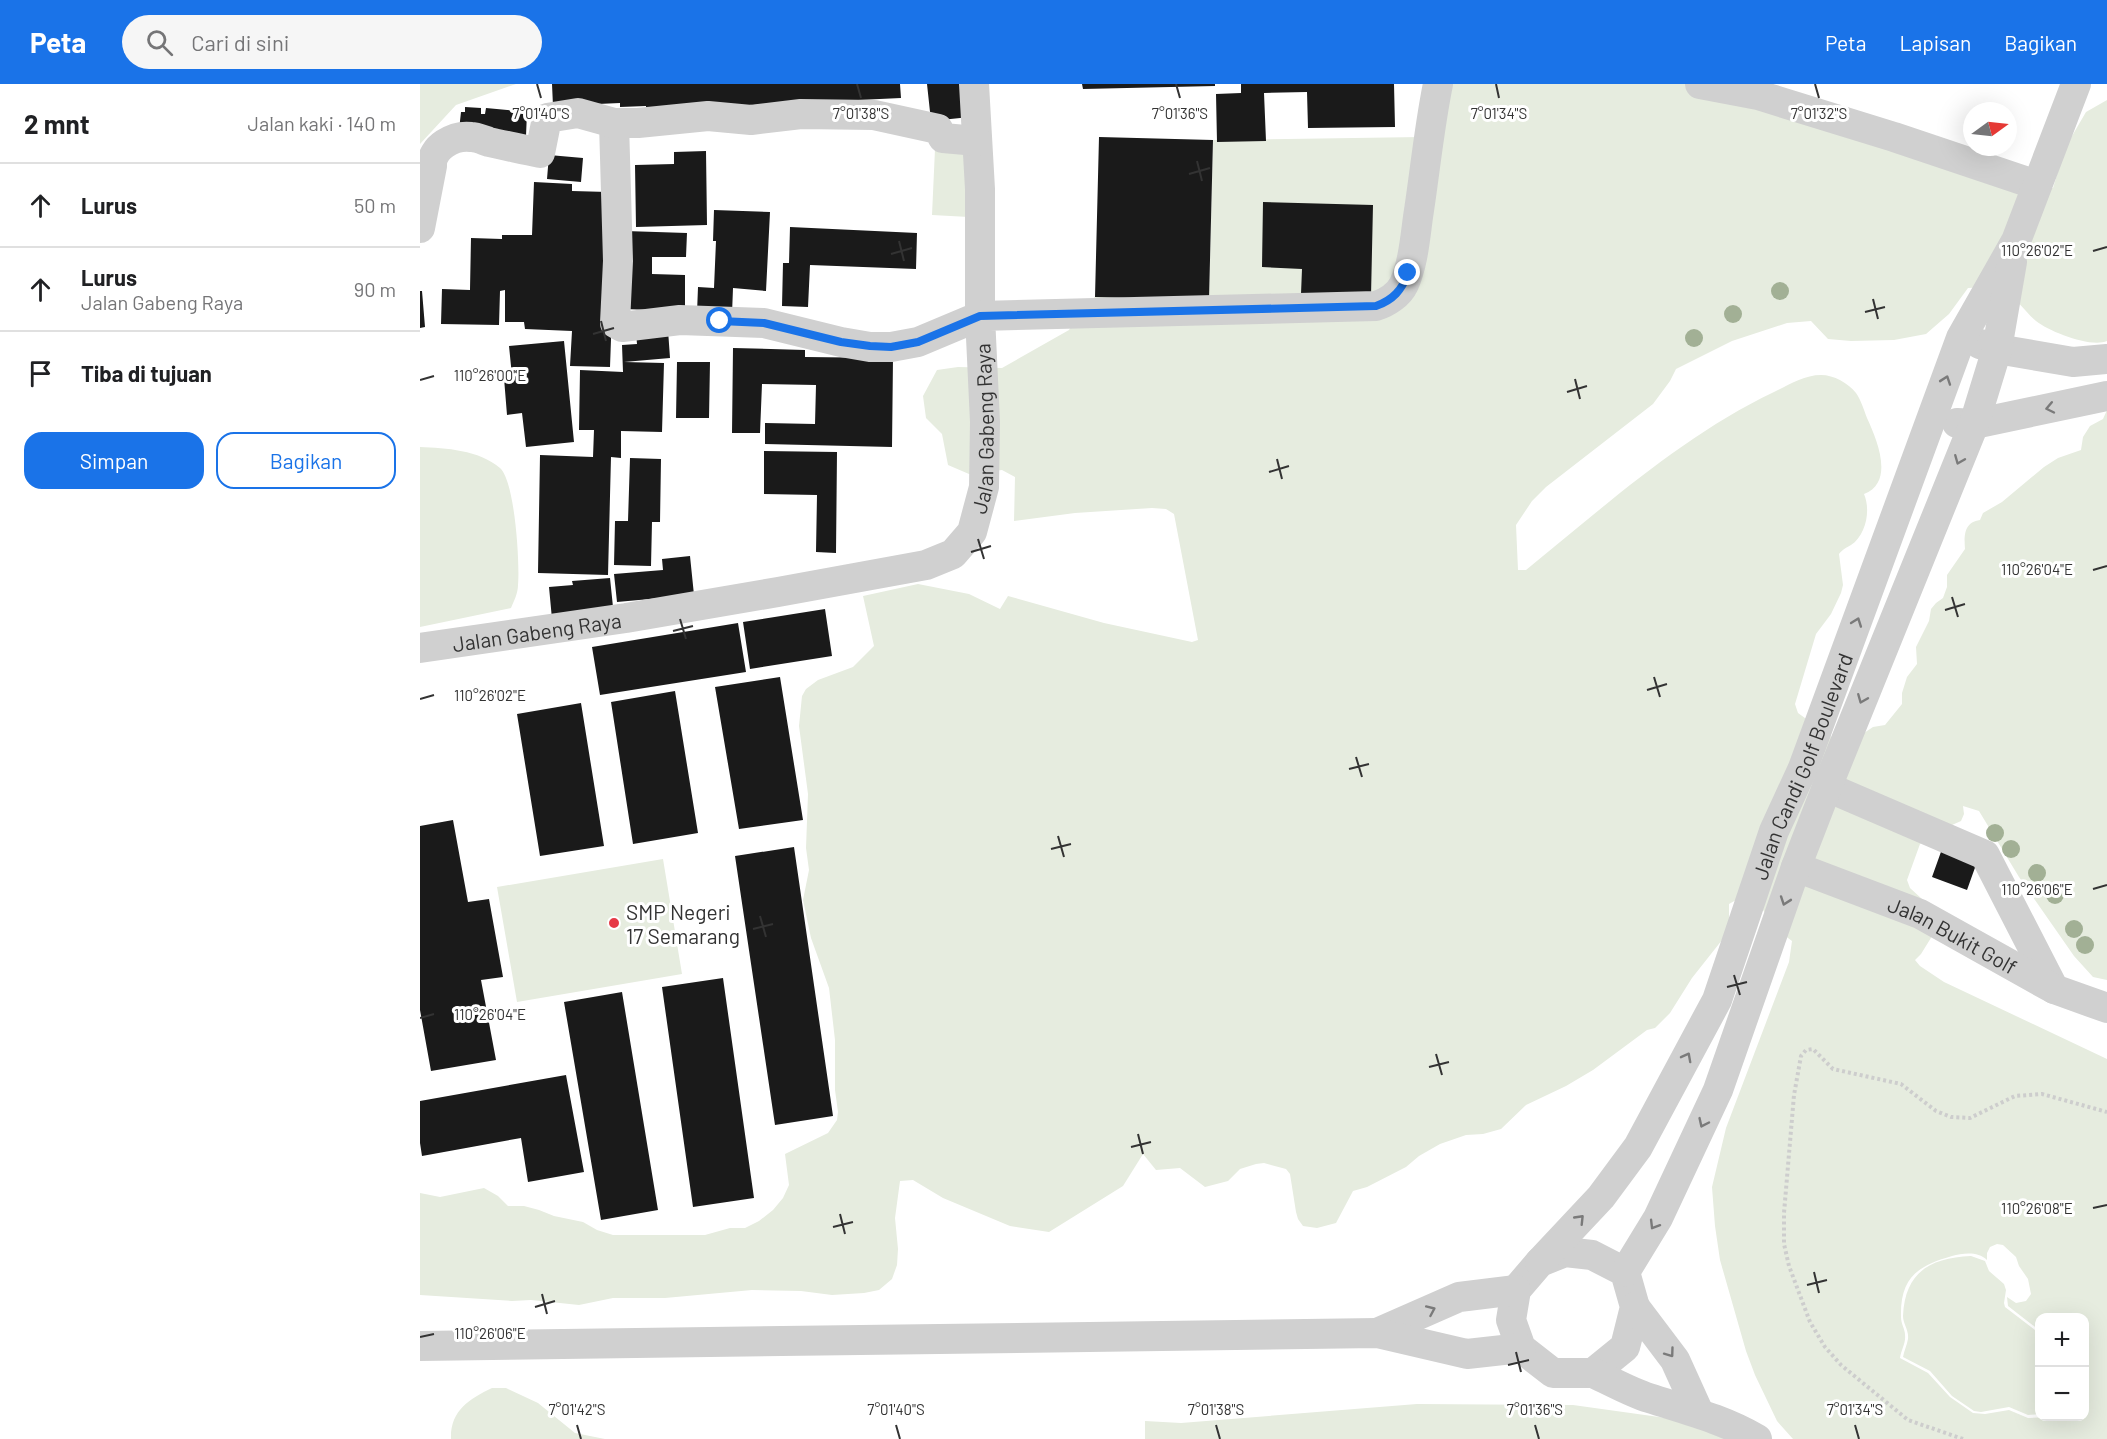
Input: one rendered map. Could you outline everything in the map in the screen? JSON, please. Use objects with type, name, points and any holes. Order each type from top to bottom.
[{"type":"street","points":[[614,123],[618,261],[615,323],[622,327],[680,320],[764,323],[841,342],[891,347],[918,342],[980,316],[981,189],[974,84]]},
{"type":"street","name":"Jalan Gabeng Raya","points":[[420,648],[626,618],[778,592],[926,565],[953,554],[972,532],[984,487],[985,422],[980,316],[1376,306],[1387,302],[1403,287],[1408,273],[1438,84]]},
{"type":"street","points":[[1700,84],[1758,95],[2037,185]]},
{"type":"street","name":"Jalan Candi Golf Boulevard","points":[[1540,1262],[1601,1197],[1638,1147],[1717,1000],[1774,831],[1803,768],[1961,338],[2016,241],[2076,84]]},
{"type":"street","points":[[420,228],[434,151],[443,144],[471,136],[540,153],[547,118],[578,113],[614,123],[708,116],[751,120],[801,114],[874,115],[938,129],[943,138],[977,141]]},
{"type":"street","name":"Jalan Candi Golf Boulevard","points":[[1625,1272],[1658,1218],[1718,1089],[1796,867],[1974,424],[1997,349],[2016,241]]},
{"type":"street","points":[[1961,338],[1997,349],[2073,362],[2107,359]]},
{"type":"street","points":[[1931,423],[1974,424],[2107,396]]},
{"type":"street","points":[[1827,787],[1985,855],[2054,989]]},
{"type":"street","name":"Jalan Bukit Golf","points":[[1796,867],[1920,914],[2054,989],[2107,1008]]},
{"type":"street","points":[[1699,1413],[1675,1360],[1635,1307],[1625,1272],[1592,1255],[1565,1252],[1540,1262],[1516,1290],[1511,1320],[1521,1348],[1553,1373],[1593,1373],[1646,1397],[1738,1427],[1757,1439]]},
{"type":"street","points":[[1377,1333],[1460,1297],[1516,1290]]},
{"type":"street","points":[[1593,1373],[1625,1347],[1635,1307]]},
{"type":"street","points":[[420,1346],[1377,1333],[1467,1354],[1521,1348]]},
{"type":"path","points":[[1963,1439],[1908,1420],[1841,1365],[1825,1347],[1810,1322],[1789,1266],[1784,1244],[1788,1145],[1801,1056],[1806,1050],[1813,1049],[1833,1069],[1901,1084],[1936,1111],[1951,1118],[1970,1118],[2015,1096],[2042,1094],[2107,1112]]},
{"type":"shaded area","points":[[420,84],[516,84],[456,105],[420,144]]},
{"type":"shaded area","points":[[1450,84],[1685,84],[1757,97],[2037,188],[2053,188],[2065,148],[2086,112],[2107,100],[2107,341],[2100,343],[2081,341],[2051,330],[2036,321],[2009,295],[2001,290],[1987,288],[1968,288],[1949,314],[1926,334],[1894,340],[1828,339],[1811,321],[1787,323],[1732,341],[1676,369],[1653,404],[1546,487],[1532,501],[1516,525],[1518,570],[1526,570],[1645,474],[1708,429],[1740,410],[1791,384],[1815,375],[1826,375],[1845,383],[1853,389],[1862,405],[1879,449],[1881,470],[1879,480],[1864,494],[1867,515],[1864,529],[1856,541],[1839,554],[1843,585],[1841,593],[1831,614],[1816,634],[1795,704],[1798,713],[1837,741],[1861,735],[1873,727],[1885,725],[1902,704],[1902,693],[1907,677],[1917,664],[1916,647],[1929,621],[1931,609],[1943,598],[1947,587],[1947,575],[1965,549],[1965,535],[1968,527],[1980,520],[1983,513],[2002,502],[2044,467],[2058,458],[2081,450],[2083,437],[2090,426],[2103,419],[2107,410],[2107,980],[2093,977],[2074,956],[2019,877],[1979,811],[1963,806],[1964,814],[1961,821],[1934,833],[1920,844],[1907,880],[1910,888],[1922,899],[1934,933],[1915,960],[1920,966],[1944,982],[2107,1059],[2107,1439],[1793,1439],[1777,1421],[1746,1351],[1720,1260],[1712,1187],[1726,1128],[1789,962],[1792,941],[1769,918],[1752,891],[1729,904],[1726,935],[1692,978],[1670,1013],[1655,1028],[1647,1030],[1593,1070],[1526,1105],[1501,1129],[1483,1134],[1466,1135],[1440,1144],[1419,1156],[1406,1167],[1367,1187],[1353,1191],[1336,1223],[1317,1228],[1303,1226],[1298,1219],[1290,1174],[1286,1169],[1264,1163],[1256,1164],[1240,1169],[1228,1181],[1205,1187],[1180,1168],[1156,1170],[1143,1154],[1123,1186],[1049,1232],[1010,1226],[943,1198],[913,1180],[900,1181],[895,1218],[897,1265],[892,1279],[879,1290],[864,1293],[832,1295],[801,1291],[752,1290],[665,1298],[613,1298],[579,1305],[531,1300],[512,1301],[420,1295],[420,1193],[440,1197],[484,1188],[498,1196],[508,1206],[524,1206],[583,1222],[613,1235],[705,1235],[730,1228],[745,1228],[773,1210],[783,1198],[789,1185],[785,1154],[828,1133],[837,1120],[835,1040],[829,988],[811,938],[803,900],[809,870],[806,848],[808,794],[799,726],[802,696],[806,689],[818,680],[853,667],[874,646],[863,596],[918,584],[969,594],[1000,609],[1008,596],[1104,623],[1192,642],[1198,640],[1174,514],[1166,509],[1152,508],[1075,513],[1014,521],[1015,477],[1002,470],[969,474],[948,465],[942,434],[926,418],[923,396],[937,370],[958,367],[1002,368],[1069,330],[1083,306],[1095,297],[1209,300],[1213,140],[1421,137]],"holes":[[[1997,1244],[2003,1245],[2016,1257],[2028,1279],[2031,1294],[2026,1301],[2016,1303],[2007,1297],[2008,1306],[2035,1327],[2035,1313],[2089,1313],[2089,1421],[2035,1421],[2035,1418],[2028,1418],[2009,1410],[1985,1414],[1973,1413],[1950,1397],[1928,1373],[1900,1358],[1905,1338],[1901,1320],[1901,1304],[1907,1283],[1920,1269],[1956,1255],[1975,1254],[1987,1260],[1990,1247]]]},
{"type":"shaded area","points":[[935,149],[973,151],[969,217],[932,215]]},
{"type":"shaded area","points":[[420,447],[451,449],[482,457],[500,468],[505,476],[513,505],[518,560],[518,588],[511,608],[420,627]]},
{"type":"shaded area","points":[[663,859],[682,974],[517,1002],[497,887]]},
{"type":"shaded area","points":[[1971,1256],[1985,1261],[1989,1271],[2004,1284],[2005,1307],[2035,1330],[2035,1414],[2028,1415],[2009,1407],[1974,1411],[1952,1396],[1930,1371],[1903,1357],[1908,1333],[1903,1316],[1909,1288],[1922,1270],[1932,1264],[1956,1257]]},
{"type":"shaded area","points":[[492,1388],[506,1388],[538,1403],[575,1433],[605,1439],[451,1439],[457,1413],[476,1397]]},
{"type":"shaded area","points":[[1417,1404],[1573,1405],[1695,1422],[1737,1439],[1145,1439],[1145,1421],[1181,1423]]},
{"type":"building","points":[[552,84],[900,84],[901,98],[646,110],[646,106],[620,107],[620,103],[553,106]]},
{"type":"building","points":[[927,84],[967,84],[970,117],[931,121]]},
{"type":"building","points":[[1082,84],[1215,84],[1215,86],[1083,89]]},
{"type":"building","points":[[1241,84],[1394,84],[1395,127],[1308,128],[1307,92],[1264,93],[1266,141],[1217,142],[1216,94],[1241,93]]},
{"type":"building","points":[[465,107],[481,108],[481,114],[485,114],[486,108],[527,112],[526,136],[459,130],[461,112],[465,112]]},
{"type":"building","points":[[1099,137],[1213,140],[1209,300],[1095,297]]},
{"type":"building","points":[[706,151],[707,225],[636,227],[635,165],[674,164],[674,152]]},
{"type":"building","points":[[549,155],[583,158],[581,182],[547,179]]},
{"type":"building","points":[[534,182],[572,184],[572,191],[608,192],[613,284],[610,367],[570,366],[572,331],[525,329],[524,322],[505,322],[505,290],[500,291],[499,325],[441,324],[442,289],[470,290],[471,238],[502,239],[502,235],[532,235]]},
{"type":"building","points":[[1263,202],[1373,205],[1371,296],[1301,294],[1302,269],[1262,267]]},
{"type":"building","points":[[714,210],[770,212],[766,291],[733,288],[732,314],[697,313],[698,287],[714,288],[716,241],[713,241]]},
{"type":"building","points":[[790,227],[917,233],[916,269],[810,265],[808,307],[782,306],[783,263],[789,263]]},
{"type":"building","points":[[625,231],[687,233],[686,257],[652,257],[652,274],[685,275],[685,311],[623,309]]},
{"type":"building","points":[[420,291],[422,291],[425,327],[420,328]]},
{"type":"building","points":[[668,330],[670,358],[624,362],[664,363],[662,432],[621,431],[621,458],[611,457],[608,575],[538,573],[540,455],[593,457],[594,430],[579,430],[580,370],[623,372],[622,345],[637,344],[636,333]]},
{"type":"building","points":[[564,341],[574,442],[526,447],[522,413],[507,415],[504,378],[512,376],[509,346]]},
{"type":"building","points":[[733,348],[805,350],[805,357],[893,358],[892,447],[765,444],[765,423],[815,424],[816,385],[762,384],[760,433],[732,433]]},
{"type":"building","points":[[677,362],[710,362],[709,418],[676,418]]},
{"type":"building","points":[[764,451],[837,452],[836,553],[816,552],[817,495],[764,494]]},
{"type":"building","points":[[630,458],[661,459],[660,522],[652,522],[651,566],[614,565],[615,521],[628,521]]},
{"type":"building","points":[[690,556],[694,595],[617,602],[614,574],[663,570],[662,559]]},
{"type":"building","points":[[610,578],[613,607],[552,619],[549,587],[573,585],[572,581]]},
{"type":"building","points":[[825,609],[832,656],[750,669],[743,622]]},
{"type":"building","points":[[738,623],[746,672],[600,695],[592,647]]},
{"type":"building","points":[[780,677],[803,820],[739,829],[715,687]]},
{"type":"building","points":[[675,691],[698,833],[633,844],[611,702]]},
{"type":"building","points":[[581,703],[604,846],[540,856],[517,714]]},
{"type":"building","points":[[453,820],[468,902],[489,899],[503,977],[481,980],[496,1060],[431,1071],[420,1010],[420,826]]},
{"type":"building","points":[[794,847],[833,1116],[775,1125],[735,856]]},
{"type":"building","points":[[1942,849],[1977,862],[1967,890],[1932,877]]},
{"type":"building","points":[[723,978],[754,1198],[693,1207],[662,987]]},
{"type":"building","points":[[622,992],[658,1210],[601,1220],[564,1002]]},
{"type":"building","points":[[566,1075],[584,1172],[528,1182],[521,1138],[422,1156],[420,1101]]},
{"type":"place","name":"SMP Negeri 17 Semarang","points":[[614,923]]},
{"type":"route","points":[[720,321],[764,323],[841,342],[870,346],[906,346],[980,316],[1376,306],[1387,302],[1403,287],[1408,273]]}]
